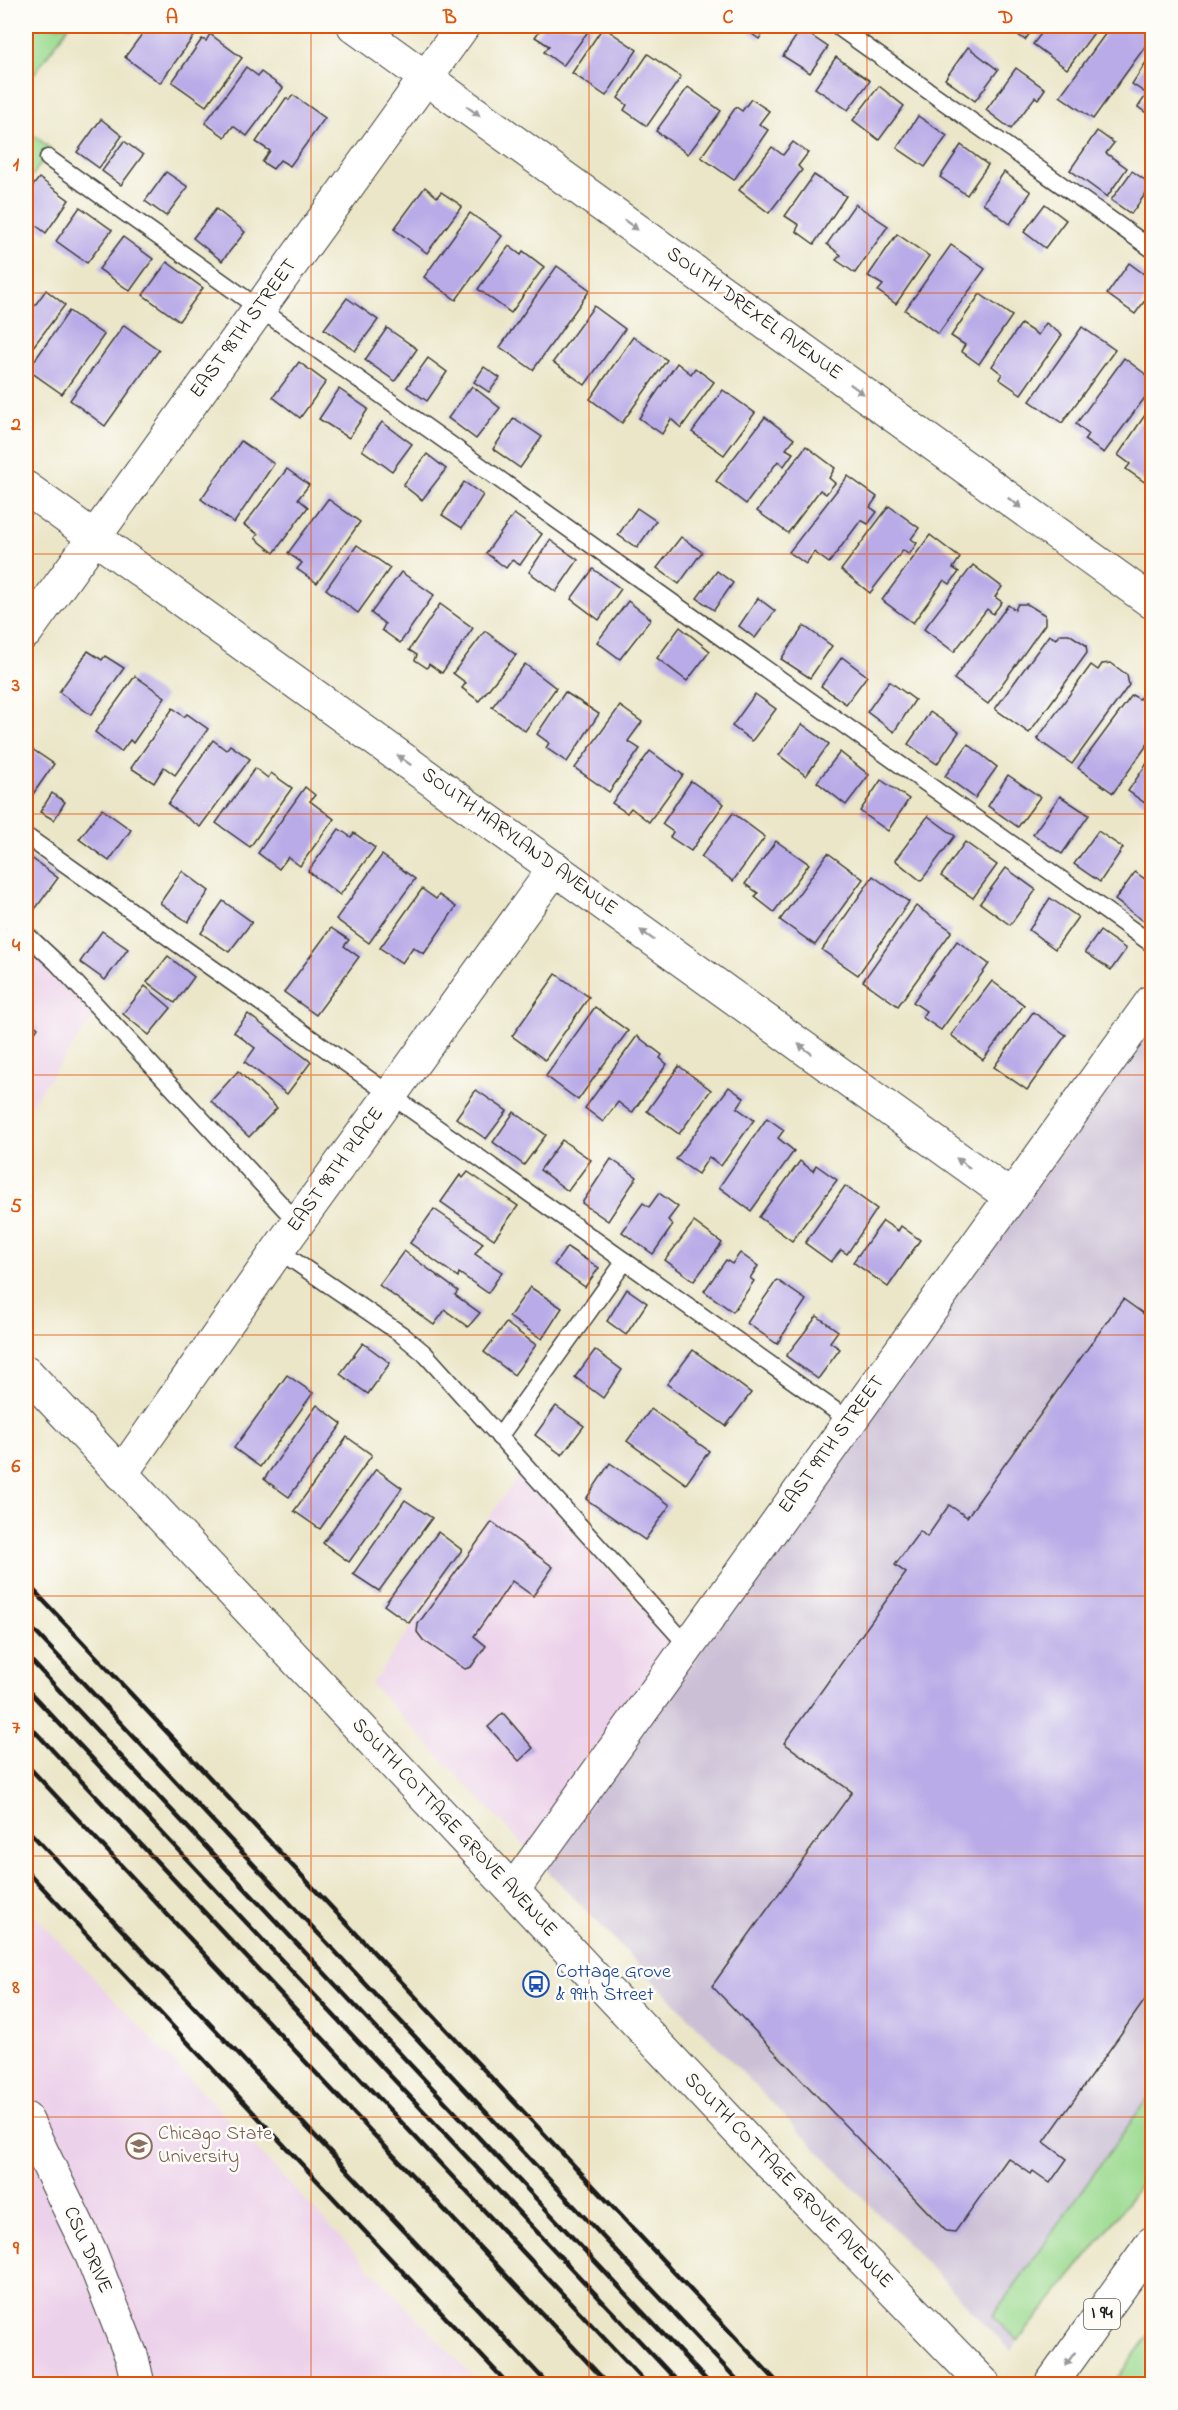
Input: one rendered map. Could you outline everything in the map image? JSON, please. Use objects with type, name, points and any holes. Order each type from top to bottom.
[{"type":"main road","name":"SOUTH DREXEL AVENUE","points":[[354,26],[1152,602]]},
{"type":"main road","name":"EAST 98TH STREET","points":[[26,632],[463,26]]},
{"type":"main road","name":"SOUTH MARYLAND AVENUE","points":[[26,488],[1011,1197]]},
{"type":"main road","name":"EAST 98TH PLACE","points":[[121,1474],[278,1250],[555,868]]},
{"type":"main road","name":"EAST 99TH STREET","points":[[513,1890],[1152,1000]]},
{"type":"main road","name":"SOUTH COTTAGE GROVE AVENUE","points":[[26,1372],[749,2142],[984,2385]]},
{"type":"main road","name":"CSU DRIVE","points":[[26,2119],[90,2251],[132,2358],[138,2385]]},
{"type":"main road","name":"I 94","points":[[1051,2385],[1152,2243]]},
{"type":"lane","points":[[837,26],[1152,249]]},
{"type":"lane","points":[[48,158],[1152,944]]},
{"type":"lane","points":[[26,836],[850,1421]]},
{"type":"lane","points":[[26,934],[57,963],[298,1223]]},
{"type":"lane","points":[[278,1250],[401,1334],[425,1354],[688,1646]]},
{"type":"lane","points":[[500,1437],[625,1261]]},
{"type":"shaded area","points":[[26,943],[94,1017],[26,1111]]},
{"type":"shaded area","points":[[1152,1025],[1152,2092],[994,2316],[1018,2341],[1011,2351],[545,1868]]},
{"type":"shaded area","points":[[521,1472],[693,1664],[545,1868],[371,1684]]},
{"type":"shaded area","name":"Chicago State University","points":[[26,1907],[480,2384],[26,2384]]},
{"type":"green space","points":[[26,26],[69,26],[26,85]]},
{"type":"green space","points":[[26,129],[51,149],[26,185]]},
{"type":"green space","points":[[1152,2092],[1152,2168],[1111,2226],[1018,2341],[993,2316]]},
{"type":"green space","points":[[1152,2330],[1152,2384],[1113,2384]]},
{"type":"building","points":[[121,26],[138,26],[131,34]]},
{"type":"building","points":[[148,26],[196,26],[200,28],[160,83],[125,57]]},
{"type":"building","points":[[543,26],[592,26],[563,66],[544,52],[549,46],[535,37]]},
{"type":"building","points":[[741,26],[768,26],[759,39]]},
{"type":"building","points":[[1006,26],[1035,26],[1025,40]]},
{"type":"building","points":[[1047,26],[1099,26],[1067,69],[1033,44]]},
{"type":"building","points":[[1111,26],[1152,26],[1152,37],[1093,119],[1060,96]]},
{"type":"building","points":[[603,27],[637,50],[606,96],[572,73]]},
{"type":"building","points":[[801,29],[828,47],[810,73],[783,56]]},
{"type":"building","points":[[210,34],[242,58],[206,106],[172,82],[202,39],[206,41]]},
{"type":"building","points":[[968,47],[998,70],[975,101],[945,79]]},
{"type":"building","points":[[1152,53],[1152,117],[1138,107],[1147,94],[1132,84]]},
{"type":"building","points":[[648,54],[681,77],[647,126],[624,110],[627,105],[618,98]]},
{"type":"building","points":[[836,57],[870,81],[848,110],[815,88]]},
{"type":"building","points":[[246,67],[258,76],[261,72],[283,88],[247,136],[233,126],[225,137],[205,123]]},
{"type":"building","points":[[1016,68],[1045,89],[1038,99],[1035,97],[1011,129],[986,110]]},
{"type":"building","points":[[879,86],[904,106],[879,140],[853,120]]},
{"type":"building","points":[[688,87],[721,111],[688,154],[656,131]]},
{"type":"building","points":[[293,95],[325,118],[290,166],[280,160],[273,169],[262,162],[270,151],[256,142],[286,98],[289,100]]},
{"type":"building","points":[[751,99],[769,111],[759,124],[768,130],[734,180],[701,157],[736,107],[742,111]]},
{"type":"building","points":[[918,116],[947,136],[925,167],[897,148]]},
{"type":"building","points":[[101,119],[122,136],[99,168],[77,152]]},
{"type":"building","points":[[1097,131],[1114,143],[1106,153],[1127,168],[1107,197],[1070,170]]},
{"type":"building","points":[[124,141],[143,155],[121,185],[102,171]]},
{"type":"building","points":[[793,142],[808,153],[798,166],[802,170],[769,213],[739,190],[772,147],[783,155]]},
{"type":"building","points":[[961,145],[988,165],[967,195],[940,177]]},
{"type":"building","points":[[1132,171],[1152,185],[1131,214],[1111,200]]},
{"type":"building","points":[[166,172],[188,187],[166,216],[145,201]]},
{"type":"building","points":[[1004,172],[1031,192],[1010,224],[983,203]]},
{"type":"building","points":[[814,175],[846,196],[814,244],[796,231],[799,225],[785,216]]},
{"type":"building","points":[[39,178],[69,200],[46,233],[26,218],[26,195]]},
{"type":"building","points":[[425,187],[437,197],[441,192],[462,206],[427,253],[394,229]]},
{"type":"building","points":[[855,204],[888,226],[855,273],[836,260],[841,255],[827,244]]},
{"type":"building","points":[[1045,204],[1066,220],[1045,248],[1024,232]]},
{"type":"building","points":[[80,207],[112,230],[87,263],[56,241]]},
{"type":"building","points":[[216,209],[245,232],[222,261],[193,238]]},
{"type":"building","points":[[470,213],[502,236],[456,300],[424,277]]},
{"type":"building","points":[[897,234],[929,256],[896,304],[878,291],[883,285],[868,276]]},
{"type":"building","points":[[123,237],[153,259],[130,291],[99,269]]},
{"type":"building","points":[[951,245],[985,269],[938,334],[905,310]]},
{"type":"building","points":[[509,246],[521,255],[523,251],[544,267],[511,313],[478,289]]},
{"type":"building","points":[[167,262],[203,288],[179,321],[143,295]]},
{"type":"building","points":[[1129,263],[1152,280],[1152,291],[1135,314],[1107,294]]},
{"type":"building","points":[[557,266],[590,290],[533,370],[500,347]]},
{"type":"building","points":[[46,290],[65,305],[26,356],[26,302],[33,308]]},
{"type":"building","points":[[980,294],[1012,316],[979,364],[961,351],[965,345],[951,336]]},
{"type":"building","points":[[347,298],[378,320],[355,351],[324,329]]},
{"type":"building","points":[[594,306],[625,329],[585,385],[553,362]]},
{"type":"building","points":[[69,311],[104,335],[62,394],[28,370]]},
{"type":"building","points":[[1046,323],[1062,335],[1021,394],[999,379],[1002,374],[992,366],[1021,324],[1038,335]]},
{"type":"building","points":[[124,325],[159,350],[105,426],[70,400]]},
{"type":"building","points":[[1082,327],[1115,350],[1062,423],[1030,401]]},
{"type":"building","points":[[387,328],[417,349],[395,381],[365,360]]},
{"type":"building","points":[[633,337],[667,360],[622,423],[590,399]]},
{"type":"building","points":[[428,358],[447,372],[427,401],[407,387]]},
{"type":"building","points":[[1124,358],[1152,379],[1152,388],[1104,453],[1084,440],[1088,434],[1076,424]]},
{"type":"building","points":[[299,362],[326,382],[300,418],[273,397]]},
{"type":"building","points":[[677,363],[691,374],[695,368],[714,382],[681,428],[671,419],[662,434],[639,418]]},
{"type":"building","points":[[484,367],[500,378],[489,392],[474,382]]},
{"type":"building","points":[[472,386],[500,408],[476,439],[448,418]]},
{"type":"building","points":[[339,389],[368,409],[349,438],[319,419]]},
{"type":"building","points":[[723,390],[755,413],[724,455],[692,432]]},
{"type":"building","points":[[1147,412],[1152,416],[1152,474],[1146,483],[1126,469],[1130,464],[1118,455]]},
{"type":"building","points":[[765,417],[794,439],[786,449],[793,453],[784,466],[778,461],[746,504],[716,481]]},
{"type":"building","points":[[514,418],[542,437],[520,468],[493,449]]},
{"type":"building","points":[[382,422],[412,444],[392,471],[362,450]]},
{"type":"building","points":[[241,441],[274,464],[234,523],[201,499]]},
{"type":"building","points":[[806,446],[835,468],[829,478],[835,483],[826,494],[820,490],[788,533],[757,511]]},
{"type":"building","points":[[427,454],[446,469],[422,500],[403,485]]},
{"type":"building","points":[[287,469],[309,485],[298,499],[308,507],[274,553],[255,538],[258,534],[244,525]]},
{"type":"building","points":[[848,476],[877,497],[870,507],[877,512],[868,524],[861,520],[829,563],[814,552],[806,564],[789,552]]},
{"type":"building","points":[[464,482],[483,495],[462,528],[442,515]]},
{"type":"building","points":[[328,499],[360,522],[317,583],[297,569],[302,563],[288,553]]},
{"type":"building","points":[[889,506],[919,528],[911,539],[917,543],[909,555],[903,550],[870,593],[841,570]]},
{"type":"building","points":[[637,508],[656,521],[637,548],[618,535]]},
{"type":"building","points":[[514,514],[542,534],[520,565],[512,560],[506,568],[486,553]]},
{"type":"building","points":[[930,535],[960,558],[953,568],[959,572],[950,584],[944,580],[913,623],[882,600]]},
{"type":"building","points":[[681,537],[702,552],[679,584],[657,568]]},
{"type":"building","points":[[550,540],[578,560],[556,592],[529,572]]},
{"type":"building","points":[[357,545],[390,568],[358,613],[326,589]]},
{"type":"building","points":[[973,565],[1002,587],[995,597],[1002,602],[993,614],[987,609],[954,652],[924,629]]},
{"type":"building","points":[[593,569],[621,589],[599,620],[571,599]]},
{"type":"building","points":[[717,571],[733,583],[714,610],[697,598]]},
{"type":"building","points":[[401,572],[434,595],[400,643],[382,630],[385,624],[371,613]]},
{"type":"building","points":[[758,598],[775,611],[755,638],[739,626]]},
{"type":"building","points":[[628,601],[651,619],[620,659],[597,642]]},
{"type":"building","points":[[440,604],[473,628],[442,673],[429,664],[427,668],[415,660],[417,655],[409,650]]},
{"type":"building","points":[[1018,604],[1027,604],[1045,615],[1045,624],[988,704],[954,679],[1008,605],[1015,610]]},
{"type":"building","points":[[804,626],[832,646],[810,678],[781,659]]},
{"type":"building","points":[[680,627],[710,651],[687,681],[657,658]]},
{"type":"building","points":[[485,631],[516,655],[479,701],[462,688],[466,683],[453,673]]},
{"type":"building","points":[[1060,634],[1069,634],[1086,645],[1087,653],[1029,733],[995,709],[1049,635],[1056,639]]},
{"type":"building","points":[[88,651],[102,660],[105,656],[124,668],[91,715],[59,692]]},
{"type":"building","points":[[842,657],[867,676],[846,704],[821,686]]},
{"type":"building","points":[[1111,663],[1127,675],[1129,685],[1072,764],[1037,739],[1091,665],[1098,670],[1102,664]]},
{"type":"building","points":[[525,664],[556,688],[525,731],[492,707]]},
{"type":"building","points":[[135,676],[165,697],[133,743],[130,740],[121,752],[95,732]]},
{"type":"building","points":[[889,681],[915,700],[894,732],[867,712]]},
{"type":"building","points":[[565,692],[599,714],[567,762],[546,748],[549,743],[537,734]]},
{"type":"building","points":[[1152,693],[1152,738],[1113,793],[1078,768],[1132,695],[1139,699],[1143,694]]},
{"type":"building","points":[[755,694],[776,709],[752,741],[732,726]]},
{"type":"building","points":[[620,706],[642,722],[628,741],[640,749],[609,792],[575,768]]},
{"type":"building","points":[[173,708],[184,717],[187,714],[208,729],[175,775],[164,767],[154,783],[131,768]]},
{"type":"building","points":[[930,712],[959,732],[937,764],[908,744]]},
{"type":"building","points":[[802,724],[829,744],[806,776],[779,755]]},
{"type":"building","points":[[213,740],[226,750],[230,745],[250,759],[200,827],[168,804]]},
{"type":"building","points":[[968,744],[997,767],[975,798],[945,776]]},
{"type":"building","points":[[26,745],[54,764],[26,804]]},
{"type":"building","points":[[650,751],[683,775],[649,822],[631,808],[627,813],[612,803]]},
{"type":"building","points":[[840,752],[869,775],[846,805],[817,782]]},
{"type":"building","points":[[1152,756],[1152,808],[1128,791]]},
{"type":"building","points":[[255,768],[268,778],[271,773],[292,788],[250,847],[216,823]]},
{"type":"building","points":[[1008,775],[1040,797],[1018,827],[988,806]]},
{"type":"building","points":[[881,780],[909,799],[888,831],[860,811]]},
{"type":"building","points":[[691,781],[724,804],[691,851],[670,837],[673,832],[662,824]]},
{"type":"building","points":[[305,787],[315,795],[310,801],[334,819],[300,866],[288,857],[279,869],[258,853]]},
{"type":"building","points":[[52,793],[65,802],[54,820],[40,812]]},
{"type":"building","points":[[1060,796],[1089,815],[1062,854],[1033,834]]},
{"type":"building","points":[[102,809],[131,830],[109,861],[79,839]]},
{"type":"building","points":[[733,813],[765,837],[733,881],[701,857]]},
{"type":"building","points":[[928,816],[955,836],[921,881],[895,860]]},
{"type":"building","points":[[339,829],[351,837],[354,833],[375,848],[340,895],[308,871]]},
{"type":"building","points":[[1098,831],[1123,848],[1100,882],[1074,864]]},
{"type":"building","points":[[776,841],[809,864],[774,912],[755,897],[758,893],[745,884]]},
{"type":"building","points":[[965,842],[997,865],[973,898],[941,876]]},
{"type":"building","points":[[828,853],[863,879],[815,945],[780,920]]},
{"type":"building","points":[[26,854],[58,878],[33,912],[26,906]]},
{"type":"building","points":[[382,855],[415,879],[369,943],[336,919]]},
{"type":"building","points":[[1006,868],[1036,890],[1010,925],[980,903]]},
{"type":"building","points":[[182,871],[209,891],[188,922],[160,903]]},
{"type":"building","points":[[1135,872],[1152,884],[1152,913],[1145,922],[1115,900]]},
{"type":"building","points":[[873,876],[909,902],[858,975],[822,950]]},
{"type":"building","points":[[422,889],[436,899],[439,895],[456,907],[424,954],[413,947],[402,963],[380,948]]},
{"type":"building","points":[[1050,898],[1078,917],[1055,949],[1029,930]]},
{"type":"building","points":[[223,901],[252,922],[229,952],[201,933]]},
{"type":"building","points":[[916,906],[952,931],[898,1006],[863,981]]},
{"type":"building","points":[[331,928],[349,940],[344,946],[359,957],[316,1015],[284,992]]},
{"type":"building","points":[[102,931],[128,949],[105,980],[80,962]]},
{"type":"building","points":[[1100,931],[1126,949],[1111,970],[1085,952]]},
{"type":"building","points":[[957,941],[989,964],[941,1030],[922,1017],[926,1011],[913,1002]]},
{"type":"building","points":[[168,956],[194,977],[175,1003],[147,982]]},
{"type":"building","points":[[556,974],[589,997],[545,1060],[512,1036]]},
{"type":"building","points":[[992,981],[1024,1005],[983,1060],[951,1035]]},
{"type":"building","points":[[145,986],[171,1008],[149,1035],[123,1014]]},
{"type":"building","points":[[595,1007],[628,1031],[578,1100],[546,1076]]},
{"type":"building","points":[[1033,1012],[1066,1035],[1027,1090],[994,1067]]},
{"type":"building","points":[[248,1014],[311,1062],[287,1094],[245,1062],[255,1048],[234,1032]]},
{"type":"building","points":[[26,1019],[38,1028],[26,1046]]},
{"type":"building","points":[[637,1036],[662,1055],[660,1058],[667,1064],[632,1113],[618,1102],[603,1122],[585,1108]]},
{"type":"building","points":[[679,1066],[711,1090],[679,1134],[647,1111]]},
{"type":"building","points":[[238,1071],[277,1108],[249,1137],[211,1101]]},
{"type":"building","points":[[729,1087],[744,1098],[737,1108],[754,1120],[721,1166],[709,1157],[698,1174],[676,1159]]},
{"type":"building","points":[[476,1090],[507,1111],[486,1139],[456,1118]]},
{"type":"building","points":[[514,1112],[546,1135],[524,1165],[493,1142]]},
{"type":"building","points":[[767,1118],[784,1130],[778,1138],[794,1151],[751,1211],[719,1187]]},
{"type":"building","points":[[562,1140],[591,1160],[568,1191],[540,1170]]},
{"type":"building","points":[[611,1159],[637,1177],[608,1221],[582,1203]]},
{"type":"building","points":[[800,1161],[813,1171],[816,1165],[837,1180],[792,1241],[759,1217]]},
{"type":"building","points":[[468,1172],[518,1206],[494,1239],[441,1202],[460,1175],[463,1178]]},
{"type":"building","points":[[845,1186],[877,1209],[847,1254],[841,1250],[831,1262],[805,1243]]},
{"type":"building","points":[[659,1193],[678,1207],[668,1220],[673,1225],[653,1254],[622,1232],[643,1203],[649,1207]]},
{"type":"building","points":[[434,1209],[483,1243],[475,1254],[502,1272],[488,1293],[459,1273],[458,1277],[410,1243]]},
{"type":"building","points":[[883,1221],[898,1231],[901,1226],[920,1240],[888,1287],[853,1262]]},
{"type":"building","points":[[694,1222],[722,1243],[694,1281],[665,1260]]},
{"type":"building","points":[[567,1247],[599,1268],[585,1287],[554,1265]]},
{"type":"building","points":[[404,1251],[458,1291],[455,1295],[480,1313],[468,1327],[445,1310],[434,1325],[379,1285]]},
{"type":"building","points":[[740,1253],[758,1266],[750,1278],[754,1281],[733,1312],[704,1291],[726,1260],[732,1264]]},
{"type":"building","points":[[777,1280],[806,1300],[777,1344],[747,1323]]},
{"type":"building","points":[[530,1287],[562,1308],[542,1339],[509,1317]]},
{"type":"building","points":[[627,1289],[647,1303],[626,1335],[607,1321]]},
{"type":"building","points":[[1123,1299],[1152,1320],[1152,1990],[1044,2142],[1067,2159],[1050,2183],[1033,2171],[1031,2174],[1008,2158],[955,2232],[946,2231],[712,1986],[852,1792],[784,1743],[906,1573],[895,1565],[920,1531],[927,1537],[949,1505],[967,1517]]},
{"type":"building","points":[[817,1316],[838,1331],[830,1342],[840,1349],[818,1379],[786,1356]]},
{"type":"building","points":[[506,1323],[536,1345],[514,1375],[484,1352]]},
{"type":"building","points":[[363,1343],[390,1363],[368,1394],[340,1374]]},
{"type":"building","points":[[595,1350],[622,1370],[603,1398],[575,1377]]},
{"type":"building","points":[[693,1350],[751,1393],[726,1426],[667,1384]]},
{"type":"building","points":[[287,1375],[313,1393],[260,1467],[234,1448]]},
{"type":"building","points":[[317,1405],[342,1424],[289,1497],[264,1479]]},
{"type":"building","points":[[556,1406],[584,1426],[562,1455],[535,1435]]},
{"type":"building","points":[[651,1409],[709,1451],[686,1484],[627,1441]]},
{"type":"building","points":[[347,1437],[372,1455],[320,1529],[294,1511]]},
{"type":"building","points":[[610,1463],[670,1505],[645,1540],[586,1499]]},
{"type":"building","points":[[376,1469],[402,1488],[349,1562],[323,1543]]},
{"type":"building","points":[[405,1500],[432,1518],[379,1591],[353,1574]]},
{"type":"building","points":[[492,1522],[553,1567],[533,1596],[512,1581],[474,1636],[486,1646],[471,1667],[465,1669],[423,1640],[417,1632],[418,1624]]},
{"type":"building","points":[[438,1532],[462,1550],[409,1623],[384,1605]]},
{"type":"building","points":[[503,1713],[533,1748],[519,1761],[488,1727]]},
{"type":"railway","points":[[26,1582],[779,2384]]},
{"type":"railway","points":[[26,1622],[741,2384]]},
{"type":"railway","points":[[26,1655],[710,2384]]},
{"type":"railway","points":[[26,1688],[680,2384]]},
{"type":"railway","points":[[26,1722],[647,2384]]},
{"type":"railway","points":[[26,1764],[608,2384]]},
{"type":"railway","points":[[26,1828],[548,2384]]},
{"type":"railway","points":[[26,1870],[508,2384]]},
{"type":"place","name":"Cottage Grove & 99th Street","points":[[536,1984]]},
{"type":"place","name":"Chicago State University","points":[[139,2146]]}]
